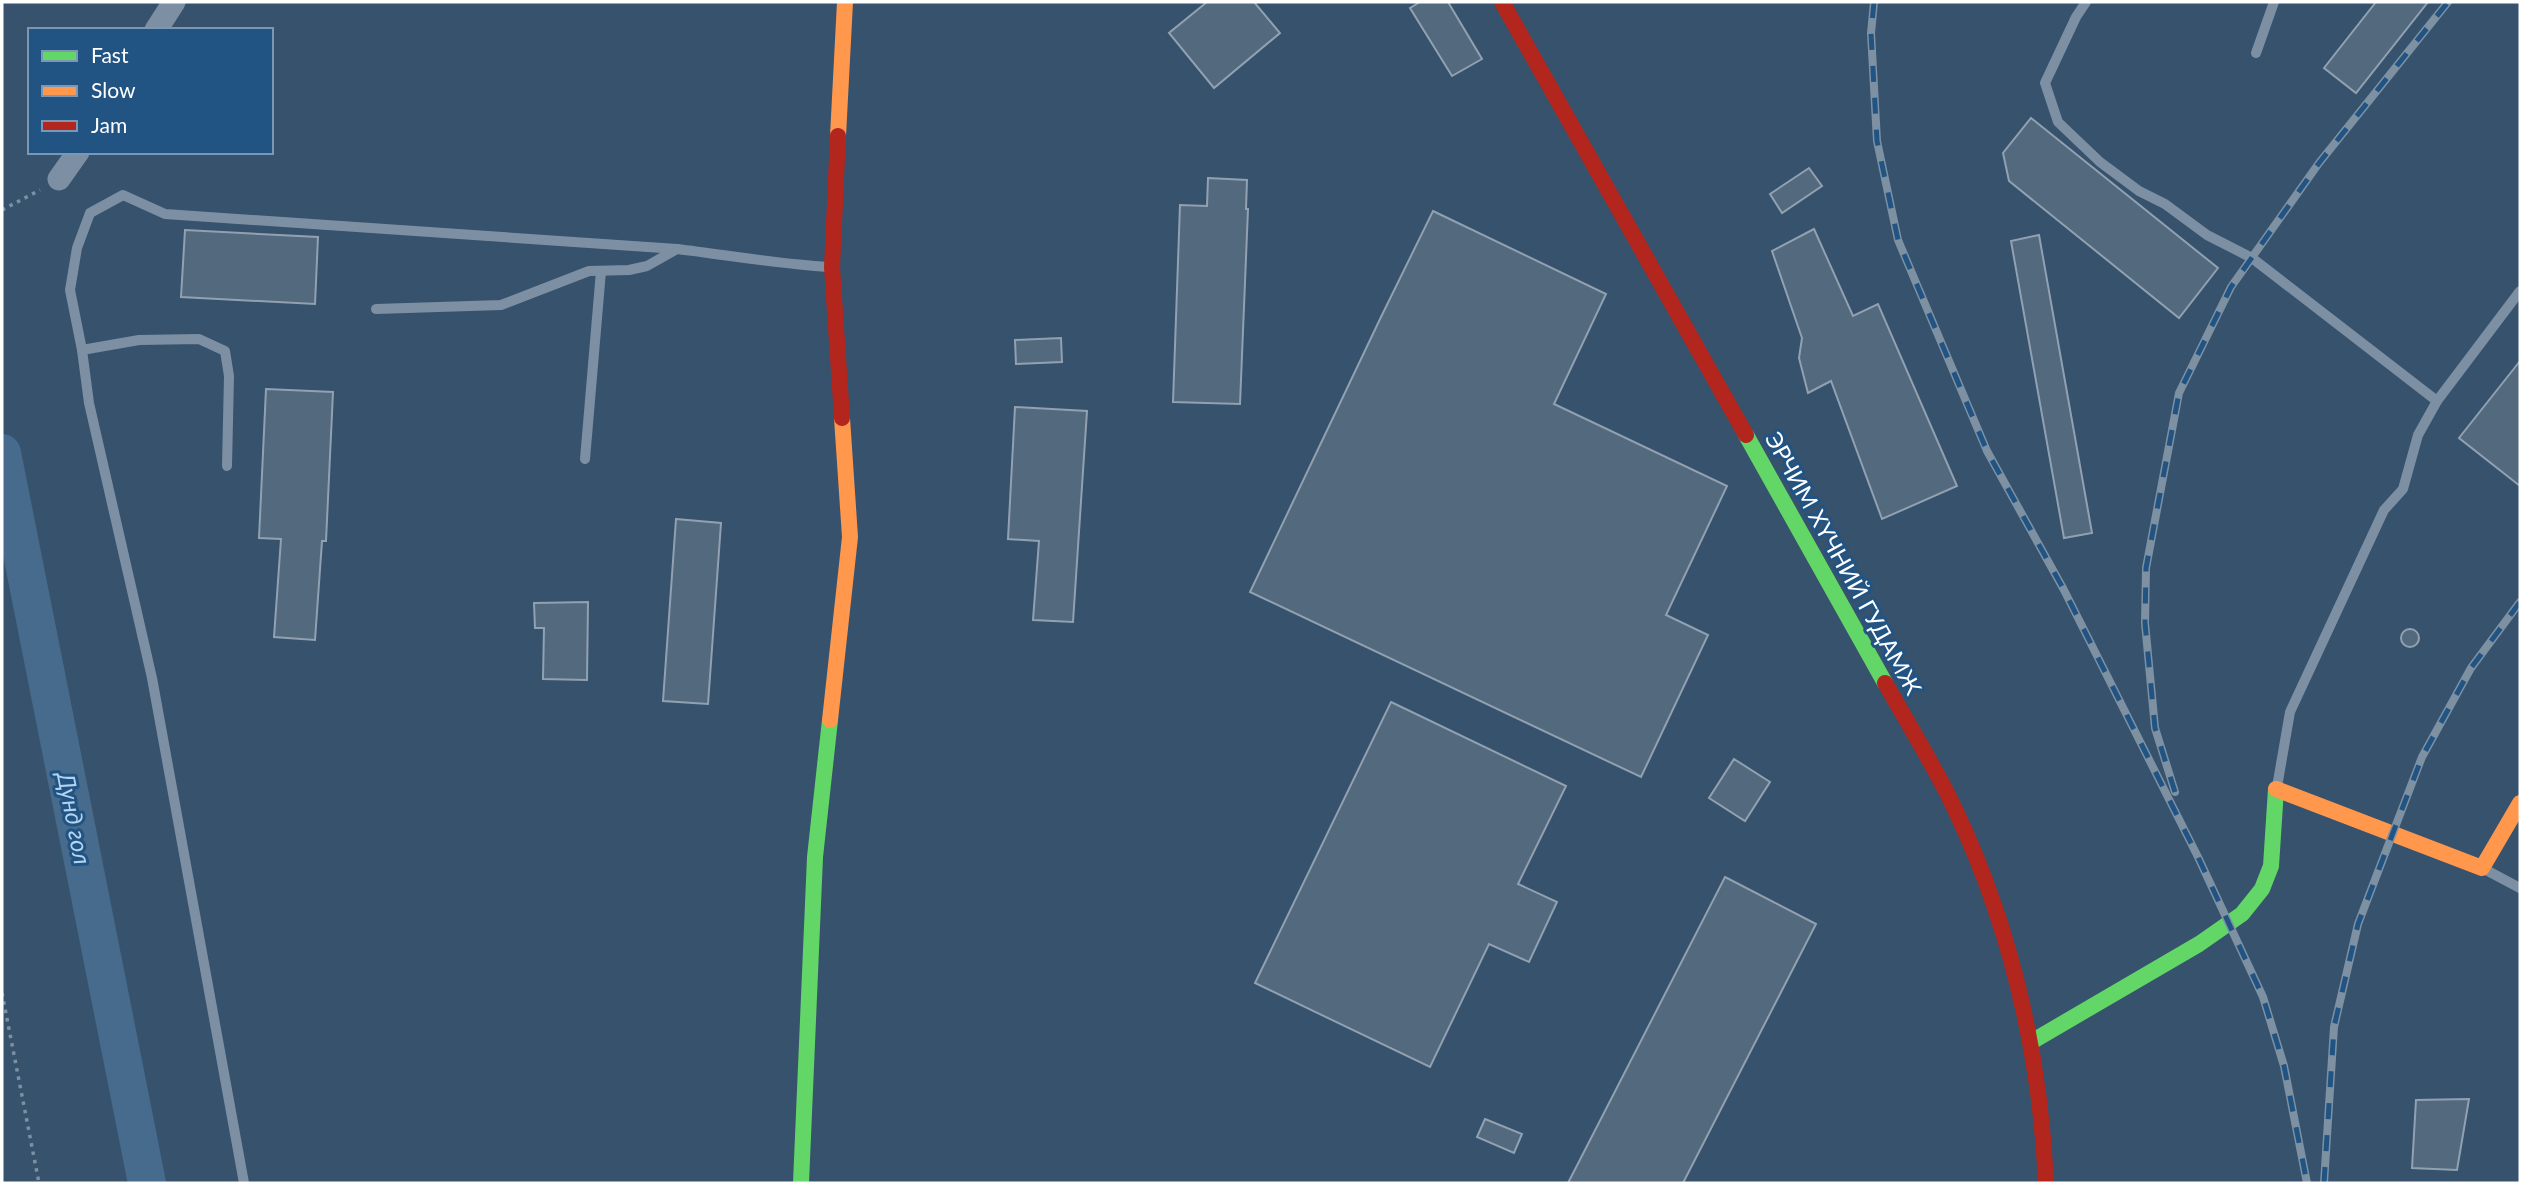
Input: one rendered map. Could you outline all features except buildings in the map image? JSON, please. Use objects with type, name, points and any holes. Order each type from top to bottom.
[{"type":"street","points":[[157,28],[174,2]]},
{"type":"street","points":[[801,1183],[815,857],[850,537],[832,267],[845,2]]},
{"type":"street","name":"ЭРЧИМ ХҮЧНИЙ ГУДАМЖ","points":[[1502,2],[1945,790],[1975,856],[2017,974],[2040,1104],[2046,1183]]},
{"type":"street","points":[[59,179],[77,154]]},
{"type":"street","points":[[2031,1042],[2180,954],[2244,912],[2262,890],[2268,874],[2272,857],[2276,789],[2482,868],[2520,803]]},
{"type":"lane","points":[[2086,2],[2076,17],[2045,83],[2058,122],[2100,162],[2139,191],[2165,204],[2207,235],[2252,258],[2437,401]]},
{"type":"lane","points":[[2256,53],[2274,2]]},
{"type":"lane","points":[[244,1183],[152,678],[89,403],[70,290],[77,248],[90,213],[123,195],[165,214],[677,249],[792,265],[832,267]]},
{"type":"lane","points":[[376,309],[502,305],[589,271],[647,266],[677,249]]},
{"type":"lane","points":[[585,459],[601,271]]},
{"type":"lane","points":[[2276,789],[2290,712],[2385,510],[2403,489],[2418,435],[2437,401],[2520,291]]},
{"type":"lane","points":[[82,350],[139,340],[199,339],[225,351],[229,376],[227,466]]},
{"type":"lane","points":[[2482,868],[2520,888]]},
{"type":"path","points":[[2,210],[59,179]]},
{"type":"path","points":[[2,993],[39,1183]]},
{"type":"waterway","name":"Дунд гол","points":[[2,453],[147,1183]]},
{"type":"railway","points":[[1874,2],[1871,33],[1877,141],[1898,240],[1987,451],[2064,590],[2198,857],[2263,997],[2284,1066],[2307,1183]]},
{"type":"railway","points":[[2175,792],[2155,728],[2145,623],[2146,568],[2179,393],[2231,287],[2319,163],[2448,2]]},
{"type":"railway","points":[[2324,1183],[2334,1027],[2358,924],[2422,757],[2471,668],[2520,602]]},
{"type":"traffic: fast","points":[[1746,435],[1885,683]]},
{"type":"traffic: fast","points":[[801,1183],[815,857],[830,720]]},
{"type":"traffic: fast","points":[[2031,1042],[2199,944],[2242,914],[2262,889],[2271,866],[2276,789]]},
{"type":"traffic: slow","points":[[838,136],[845,2]]},
{"type":"traffic: slow","points":[[830,720],[850,537],[842,418]]},
{"type":"traffic: slow","points":[[2276,789],[2482,868],[2520,803]]},
{"type":"traffic: jam","points":[[1502,2],[1746,435]]},
{"type":"traffic: jam","points":[[838,136],[832,267],[842,418]]},
{"type":"traffic: jam","points":[[1885,683],[1945,789],[1967,835],[2003,931],[2028,1031],[2046,1183]]}]
